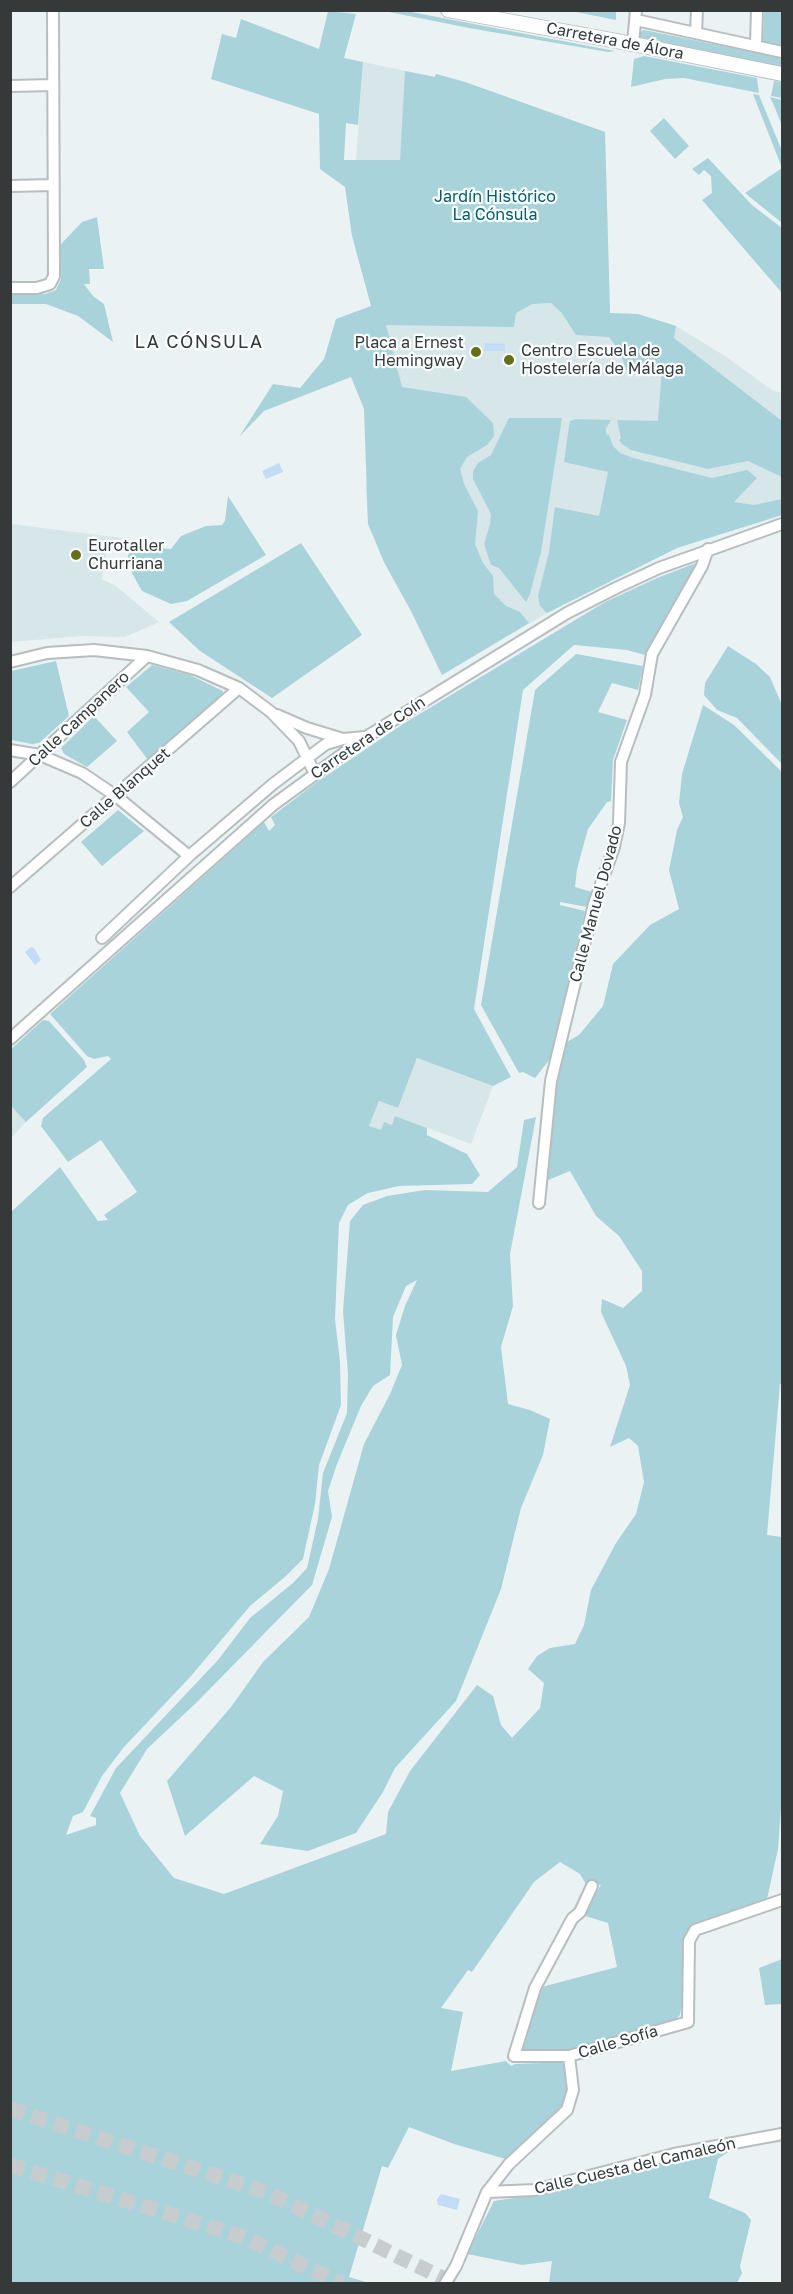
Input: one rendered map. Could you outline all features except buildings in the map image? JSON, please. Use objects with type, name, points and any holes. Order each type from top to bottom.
[{"type":"main road","name":"Carretera de Álora","points":[[448,10],[783,74]]},
{"type":"street","points":[[10,288],[38,288],[50,284],[54,276],[53,10]]},
{"type":"street","points":[[696,33],[697,10]]},
{"type":"street","points":[[756,45],[757,10]]},
{"type":"street","points":[[633,44],[636,15]]},
{"type":"street","name":"Carretera de Álora","points":[[636,15],[696,33],[783,52]]},
{"type":"street","points":[[10,86],[53,86]]},
{"type":"street","points":[[10,186],[53,185]]},
{"type":"street","name":"Carretera de Coín","points":[[10,1039],[273,805],[366,737],[567,613],[659,568],[783,524]]},
{"type":"street","name":"Calle Manuel Dovado","points":[[539,1203],[551,1081],[594,904],[620,823],[621,762],[645,695],[652,654],[702,566],[708,549]]},
{"type":"street","points":[[10,662],[47,653],[94,650],[147,656],[198,670],[239,688],[271,712],[299,741],[315,774]]},
{"type":"street","name":"Calle Campanero","points":[[10,782],[147,656]]},
{"type":"street","name":"Calle Blanquet","points":[[10,887],[239,688]]},
{"type":"street","points":[[271,712],[307,728],[342,739],[366,737]]},
{"type":"street","name":"Carretera de Coín","points":[[102,938],[189,856],[273,784],[326,744],[342,739]]},
{"type":"street","points":[[10,750],[40,755],[82,773],[116,796],[189,856]]},
{"type":"street","name":"Calle Sofía","points":[[592,1886],[580,1912],[572,1919],[535,1988],[514,2056],[569,2056],[688,2022],[689,1941],[695,1930],[783,1900]]},
{"type":"street","points":[[445,2283],[456,2266],[487,2192],[509,2164],[567,2110],[573,2090],[569,2056]]},
{"type":"street","name":"Calle Cuesta del Camaleón","points":[[487,2192],[535,2190],[674,2154],[783,2134]]},
{"type":"shaded area","points":[[363,62],[435,77],[436,74],[465,82],[605,132],[610,313],[638,314],[676,326],[728,358],[772,390],[782,393],[782,515],[677,548],[547,613],[442,675],[384,562],[368,524],[366,490],[386,325],[356,200],[356,160]]},
{"type":"shaded area","points":[[485,343],[505,344],[505,351],[484,351]]},
{"type":"shaded area","points":[[279,463],[283,472],[266,479],[262,471]]},
{"type":"shaded area","points":[[11,524],[122,538],[117,548],[107,547],[102,579],[116,586],[159,622],[125,637],[81,636],[11,642]]},
{"type":"shaded area","points":[[31,947],[41,960],[35,965],[25,952]]},
{"type":"shaded area","points":[[417,1058],[493,1086],[471,1144],[395,1116],[392,1125],[381,1131],[369,1126],[379,1101],[398,1108]]},
{"type":"shaded area","points":[[11,1106],[26,1122],[11,1138]]},
{"type":"shaded area","points":[[441,2194],[460,2199],[457,2210],[438,2205],[437,2199]]},
{"type":"green space","name":"Jardín Histórico La Cónsula","points":[[328,11],[356,14],[344,58],[363,62],[358,125],[346,123],[344,160],[400,160],[405,71],[435,77],[436,74],[465,82],[605,132],[610,313],[638,314],[676,326],[674,338],[782,421],[782,477],[748,461],[708,469],[631,450],[622,444],[619,440],[621,438],[617,420],[658,421],[662,369],[626,370],[620,352],[609,337],[576,335],[561,312],[551,303],[532,304],[516,313],[514,327],[386,325],[402,387],[466,397],[493,423],[494,436],[487,445],[467,457],[460,469],[464,484],[478,511],[475,544],[483,563],[493,576],[494,594],[506,606],[520,612],[529,623],[442,675],[384,562],[368,524],[364,409],[351,377],[264,411],[239,437],[273,384],[300,388],[324,359],[336,319],[371,306],[352,236],[345,187],[320,169],[319,114],[211,79],[222,34],[236,38],[241,19],[319,49]]},
{"type":"green space","points":[[384,11],[406,11],[615,51],[608,52],[469,28]]},
{"type":"green space","points":[[571,11],[616,11],[616,20]]},
{"type":"green space","points":[[764,11],[782,11],[782,46],[763,42]]},
{"type":"green space","points":[[644,30],[782,58],[781,67],[640,41],[638,33]]},
{"type":"green space","points":[[644,56],[757,78],[759,93],[684,78],[665,79],[631,87],[634,59]]},
{"type":"green space","points":[[774,81],[782,82],[782,98],[771,96]]},
{"type":"green space","points":[[753,94],[759,95],[782,151],[782,168]]},
{"type":"green space","points":[[770,97],[782,100],[782,126],[775,108]]},
{"type":"green space","points":[[664,118],[689,146],[675,159],[650,131]]},
{"type":"green space","points":[[708,158],[752,205],[782,228],[782,293],[702,200],[712,193],[711,176],[704,170],[699,175],[692,169]]},
{"type":"green space","points":[[782,168],[782,223],[745,193]]},
{"type":"green space","points":[[97,217],[104,269],[89,269],[90,284],[84,284],[93,296],[104,304],[113,342],[78,316],[46,304],[11,304],[11,295],[45,294],[56,290],[61,279],[61,244],[82,222]]},
{"type":"green space","points":[[509,418],[562,418],[541,552],[526,602],[499,568],[491,565],[484,544],[491,514],[473,479],[473,471],[478,463],[491,455]]},
{"type":"green space","points":[[576,419],[611,420],[606,428],[606,434],[609,435],[613,446],[620,453],[633,458],[712,478],[747,470],[757,478],[734,502],[754,505],[782,499],[782,515],[677,548],[547,613],[540,606],[538,596],[549,552],[555,507],[599,516],[608,472],[564,462],[570,421]]},
{"type":"green space","points":[[228,496],[266,555],[187,601],[171,604],[142,591],[132,573],[128,556],[131,546],[171,549],[181,536],[206,526],[222,525],[225,521]]},
{"type":"green space","points":[[301,543],[362,635],[272,698],[200,651],[169,622]]},
{"type":"green space","points":[[696,563],[699,565],[645,655],[627,650],[574,645],[523,690],[474,1009],[511,1077],[493,1086],[417,1058],[398,1108],[379,1101],[369,1126],[381,1130],[384,1122],[392,1125],[395,1116],[427,1128],[427,1135],[467,1154],[480,1175],[472,1184],[399,1186],[368,1193],[348,1205],[339,1223],[335,1319],[340,1362],[341,1405],[319,1465],[315,1504],[303,1559],[250,1606],[191,1676],[124,1747],[102,1776],[83,1812],[73,1816],[66,1835],[96,1825],[96,1818],[90,1816],[116,1768],[218,1660],[250,1618],[293,1583],[307,1568],[318,1519],[323,1473],[347,1413],[348,1374],[343,1311],[350,1221],[363,1205],[387,1196],[425,1190],[488,1192],[517,1167],[524,1120],[536,1117],[510,1254],[513,1306],[501,1347],[508,1404],[550,1419],[543,1455],[521,1508],[501,1589],[456,1701],[395,1768],[383,1792],[356,1833],[308,1851],[260,1844],[278,1816],[283,1791],[254,1776],[185,1836],[167,1781],[231,1707],[263,1662],[309,1617],[329,1569],[364,1444],[402,1365],[396,1335],[405,1306],[417,1280],[406,1286],[393,1317],[390,1375],[373,1386],[361,1406],[337,1464],[328,1491],[332,1517],[312,1585],[196,1703],[147,1749],[120,1793],[140,1836],[174,1878],[224,1894],[386,1834],[388,1812],[410,1771],[477,1685],[493,1696],[501,1725],[512,1738],[540,1708],[544,1683],[528,1669],[537,1656],[550,1648],[575,1644],[584,1625],[591,1590],[616,1543],[636,1514],[644,1482],[638,1446],[629,1438],[610,1447],[630,1385],[626,1366],[601,1312],[602,1299],[623,1308],[642,1291],[642,1271],[619,1236],[596,1216],[570,1171],[546,1181],[552,1112],[565,1043],[579,1035],[603,1006],[613,964],[650,925],[679,909],[669,870],[677,830],[683,817],[679,803],[682,774],[703,705],[734,725],[782,772],[782,1383],[780,1384],[767,1535],[782,1537],[782,1795],[778,1849],[767,1899],[696,1924],[685,1936],[682,2004],[680,2015],[671,2023],[576,2049],[522,2051],[538,1988],[617,1967],[608,1923],[582,1915],[601,1885],[591,1883],[587,1886],[580,1874],[560,1862],[534,1882],[472,1972],[468,1970],[441,2008],[463,2012],[451,2071],[506,2061],[511,2066],[567,2062],[568,2087],[565,2104],[509,2160],[454,2144],[409,2127],[388,2168],[382,2166],[349,2277],[369,2283],[11,2284],[11,1212],[60,1167],[98,1221],[108,1220],[104,1215],[137,1192],[101,1140],[68,1162],[41,1126],[43,1118],[111,1059],[108,1056],[94,1059],[87,1056],[50,1014],[264,822],[269,831],[275,825],[271,817],[317,782],[403,724],[605,602]]},
{"type":"green space","points":[[728,646],[756,664],[770,677],[782,705],[782,764],[737,718],[717,710],[704,695],[705,683]]},
{"type":"green space","points":[[576,654],[643,666],[638,690],[612,683],[598,712],[627,720],[613,760],[611,801],[607,802],[588,829],[577,869],[575,887],[592,892],[587,907],[560,902],[560,905],[585,911],[550,1059],[535,1078],[523,1072],[519,1073],[481,1005],[535,690]]},
{"type":"green space","points":[[56,661],[69,716],[39,743],[11,740],[11,671]]},
{"type":"green space","points":[[152,665],[190,675],[223,691],[222,695],[148,760],[127,732],[149,712],[126,687]]},
{"type":"green space","points":[[94,716],[117,741],[87,767],[64,754],[61,748]]},
{"type":"green space","points":[[118,810],[144,831],[102,866],[81,842]]},
{"type":"green space","points":[[43,1020],[49,1021],[84,1060],[87,1067],[26,1122],[11,1106],[11,1049]]},
{"type":"green space","points":[[782,1959],[782,2004],[765,2005],[759,1968]]},
{"type":"green space","points":[[734,2148],[718,2159],[709,2198],[745,2213],[751,2220],[740,2266],[742,2273],[737,2283],[549,2283],[552,2261],[522,2265],[467,2254],[494,2201],[559,2191],[623,2172]]},
{"type":"tunnel","points":[[10,2109],[266,2192],[455,2284]]},
{"type":"tunnel","points":[[10,2165],[244,2237],[342,2284]]},
{"type":"place","name":"Placa a Ernest Hemingway","points":[[476,352]]},
{"type":"place","name":"Centro Escuela de Hostelería de Málaga","points":[[509,360]]},
{"type":"place","name":"Eurotaller Churriana","points":[[76,555]]},
{"type":"district","name":"LA CÓNSULA","points":[[199,342]]}]
